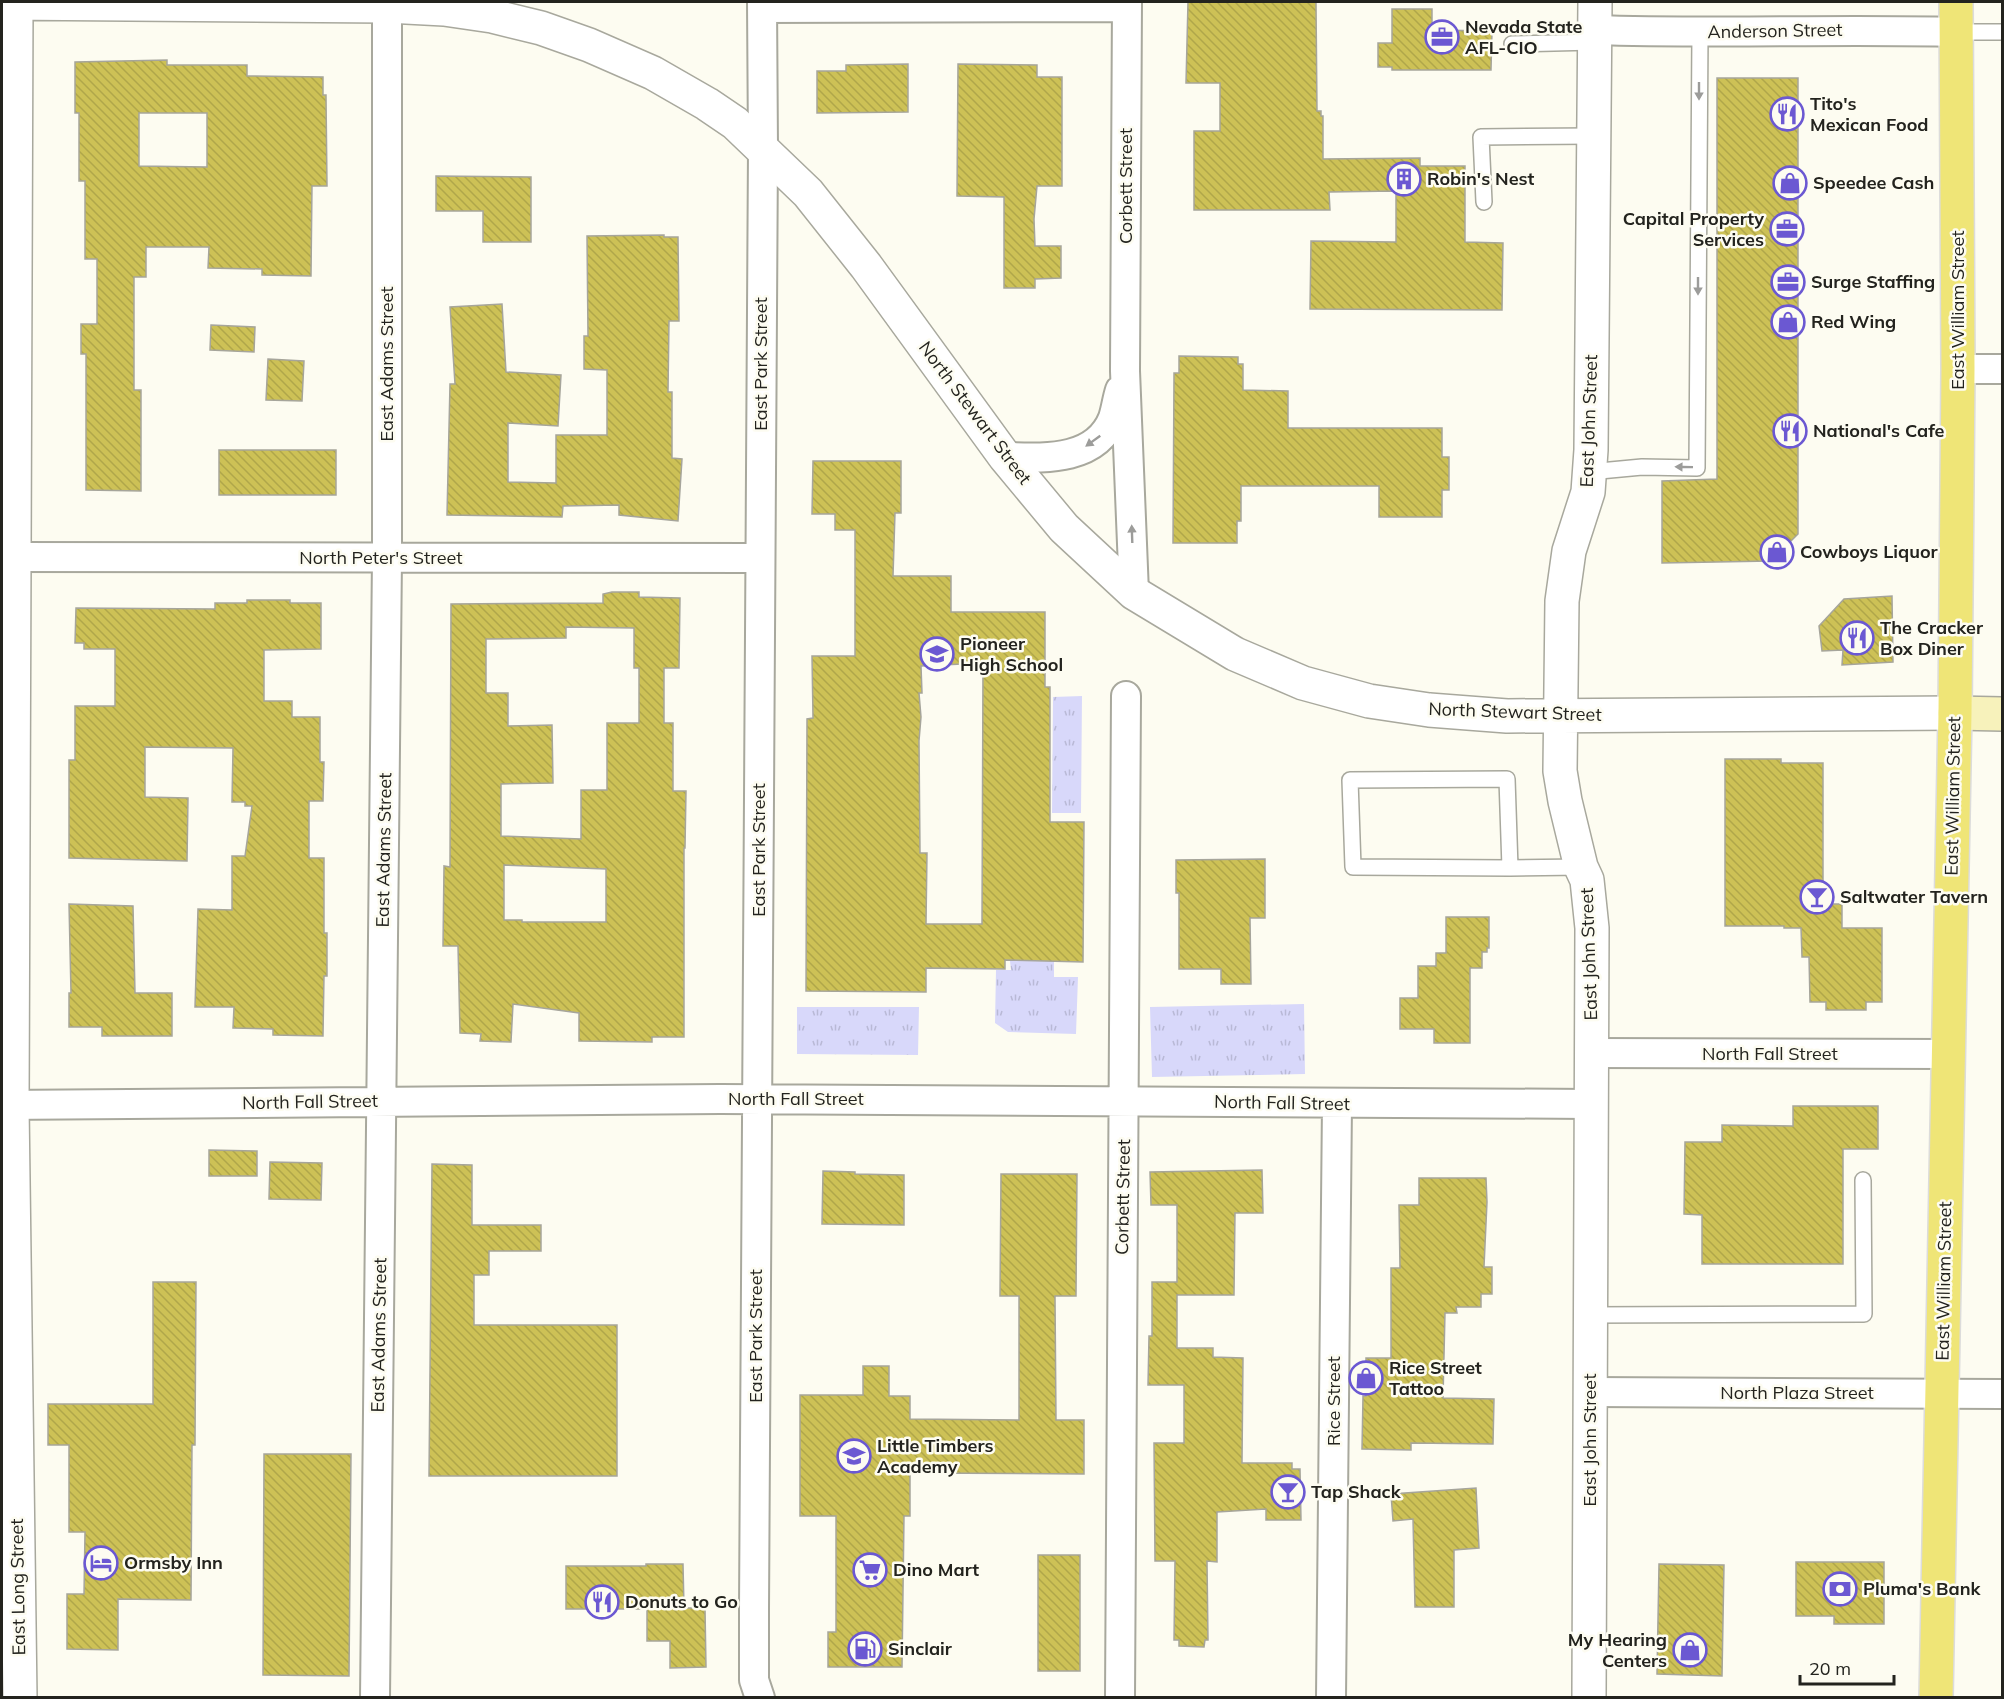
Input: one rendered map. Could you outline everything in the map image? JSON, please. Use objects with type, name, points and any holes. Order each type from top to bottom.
[{"type":"main road","name":"East William Street","points":[[1936,1698],[1955,714],[1958,369],[1956,17]]},
{"type":"main road","name":"North Stewart Street","points":[[1955,714],[2002,714]]},
{"type":"street","name":"North Stewart Street","points":[[12,2],[387,4],[444,9],[492,16],[541,28],[589,45],[653,73],[735,123],[808,193],[1005,457],[1064,528],[1134,593],[1235,654],[1303,683],[1369,701],[1429,710],[1507,716],[1955,714]]},
{"type":"street","name":"East Long Street","points":[[12,2],[7,557],[7,1105],[9,1491],[20,1698]]},
{"type":"street","name":"East Adams Street","points":[[375,1698],[387,558],[387,4]]},
{"type":"street","points":[[762,5],[1127,4]]},
{"type":"street","name":"Corbett Street","points":[[1127,4],[1125,371],[1134,593]]},
{"type":"street","name":"East Park Street","points":[[760,1698],[754,1680],[762,5]]},
{"type":"street","name":"Anderson Street","points":[[1595,25],[1700,33],[1860,30],[1956,17]]},
{"type":"street","name":"East John Street","points":[[1588,1698],[1592,928],[1587,880],[1581,867],[1562,780],[1560,716],[1562,601],[1569,551],[1588,492],[1591,450],[1595,25]]},
{"type":"street","points":[[1958,369],[2002,369]]},
{"type":"street","name":"Corbett Street","points":[[1005,457],[1064,456],[1091,444],[1103,434],[1112,419],[1125,371]]},
{"type":"street","name":"North Peter's Street","points":[[7,557],[760,558]]},
{"type":"street","name":"Corbett Street","points":[[1120,1698],[1126,696]]},
{"type":"street","name":"North Fall Street","points":[[1592,1053],[1947,1054]]},
{"type":"street","name":"North Fall Street","points":[[7,1105],[758,1099],[1591,1104]]},
{"type":"street","name":"Rice Street","points":[[1331,1698],[1337,1104]]},
{"type":"street","name":"North Plaza Street","points":[[1591,1392],[2002,1394]]},
{"type":"lane","points":[[1956,17],[2002,32]]},
{"type":"lane","points":[[1512,44],[1595,25]]},
{"type":"lane","points":[[1589,472],[1642,467],[1698,468],[1700,33]]},
{"type":"lane","points":[[1484,202],[1481,137],[1594,136]]},
{"type":"lane","points":[[1510,868],[1507,779],[1350,780],[1353,867],[1510,868],[1581,867]]},
{"type":"lane","points":[[1591,1315],[1864,1314],[1863,1180]]},
{"type":"green space","points":[[1082,696],[1081,813],[1052,813],[1053,697]]},
{"type":"green space","points":[[1010,961],[1054,961],[1054,977],[1078,977],[1076,1034],[1008,1032],[995,1023],[996,970],[1011,970]]},
{"type":"green space","points":[[1304,1004],[1305,1074],[1152,1077],[1150,1007]]},
{"type":"green space","points":[[797,1007],[919,1007],[918,1055],[797,1054]]},
{"type":"building","points":[[1188,2],[1316,2],[1317,111],[1321,111],[1321,116],[1323,116],[1323,159],[1420,158],[1420,166],[1465,166],[1465,242],[1503,243],[1502,310],[1310,309],[1311,241],[1396,242],[1396,191],[1329,192],[1330,210],[1194,210],[1194,131],[1220,131],[1220,83],[1186,83]]},
{"type":"building","name":"Nevada State AFL-CIO","points":[[1392,9],[1432,9],[1432,30],[1492,31],[1491,70],[1392,70],[1392,67],[1378,67],[1378,43],[1392,43]]},
{"type":"building","points":[[167,60],[167,65],[247,65],[247,76],[323,77],[323,95],[326,95],[327,186],[312,186],[311,276],[262,275],[262,269],[208,268],[209,247],[146,247],[146,277],[134,277],[134,390],[141,390],[141,491],[86,490],[86,354],[81,354],[81,324],[97,324],[97,259],[85,259],[85,181],[79,181],[79,113],[75,113],[75,62]],"holes":[[[139,113],[207,113],[207,167],[139,166]]]},
{"type":"building","points":[[908,64],[908,112],[817,113],[817,71],[846,71],[846,65]]},
{"type":"building","points":[[958,64],[1037,65],[1037,77],[1062,77],[1062,186],[1037,186],[1034,219],[1035,246],[1061,246],[1061,278],[1035,279],[1035,288],[1004,288],[1004,197],[957,196]]},
{"type":"building","points":[[1717,78],[1798,78],[1798,534],[1771,561],[1662,563],[1662,481],[1717,479]]},
{"type":"building","points":[[436,176],[531,177],[531,242],[483,242],[483,211],[436,211]]},
{"type":"building","points":[[664,235],[664,237],[678,237],[679,321],[669,321],[668,392],[672,392],[672,458],[682,459],[678,521],[619,515],[619,505],[563,506],[562,517],[447,515],[450,384],[455,384],[450,307],[502,304],[506,372],[561,375],[558,426],[508,423],[508,482],[556,483],[556,435],[607,435],[607,370],[584,369],[584,336],[588,336],[587,236]]},
{"type":"building","points":[[211,325],[255,327],[254,352],[210,350]]},
{"type":"building","points":[[1179,356],[1238,357],[1238,364],[1243,364],[1243,390],[1288,391],[1288,428],[1442,428],[1442,457],[1449,457],[1449,490],[1442,490],[1442,517],[1379,517],[1379,486],[1241,486],[1241,521],[1237,521],[1237,543],[1173,543],[1174,373],[1179,373]]},
{"type":"building","points":[[268,359],[304,361],[302,401],[266,400]]},
{"type":"building","points":[[219,450],[336,450],[336,495],[219,495]]},
{"type":"building","points":[[813,461],[901,461],[901,513],[895,513],[893,576],[951,576],[951,612],[1045,612],[1045,687],[1050,687],[1050,822],[1084,822],[1083,962],[1005,960],[1005,969],[926,968],[926,992],[806,991],[807,719],[813,718],[812,656],[855,656],[855,530],[835,530],[835,514],[812,514]],"holes":[[[983,663],[982,924],[926,924],[927,853],[920,853],[919,741],[921,717],[919,693],[922,693],[921,666]]]},
{"type":"building","points":[[639,592],[639,597],[680,598],[679,668],[664,668],[664,723],[673,723],[673,791],[686,791],[684,1037],[652,1037],[652,1042],[579,1041],[579,1013],[513,1004],[511,1042],[480,1041],[481,1034],[460,1033],[458,946],[443,946],[444,866],[450,867],[451,604],[603,603],[603,594]],"holes":[[[566,627],[634,628],[634,668],[639,668],[639,723],[607,723],[607,790],[581,790],[581,839],[501,836],[501,784],[553,783],[552,725],[508,726],[508,693],[486,693],[486,639],[566,638]],[[504,865],[606,869],[606,922],[504,920]]]},
{"type":"building","name":"The Cracker Box Diner","points":[[1892,596],[1893,662],[1842,665],[1843,650],[1822,651],[1819,626],[1844,599]]},
{"type":"building","points":[[247,600],[321,603],[321,649],[264,650],[264,701],[292,701],[292,717],[320,717],[320,762],[324,762],[323,801],[309,801],[309,858],[324,858],[324,933],[327,933],[327,976],[324,976],[323,1036],[273,1035],[273,1029],[233,1028],[234,1007],[195,1007],[198,909],[232,910],[232,856],[245,856],[252,806],[245,806],[245,802],[232,802],[233,748],[145,747],[145,797],[188,798],[187,861],[69,858],[69,760],[75,760],[75,706],[115,706],[115,649],[84,649],[84,643],[75,643],[76,608],[215,609],[215,603],[247,603]]},
{"type":"building","points":[[1725,759],[1781,759],[1781,763],[1823,763],[1823,904],[1842,904],[1842,928],[1882,928],[1882,1002],[1866,1002],[1866,1010],[1826,1010],[1826,1002],[1810,1002],[1809,957],[1802,957],[1801,928],[1725,926]]},
{"type":"building","points":[[1265,859],[1265,918],[1250,918],[1251,984],[1221,984],[1221,969],[1179,969],[1179,893],[1176,893],[1176,860]]},
{"type":"building","points":[[69,904],[133,906],[135,993],[172,993],[172,1036],[102,1036],[102,1027],[69,1027],[69,993],[71,993]]},
{"type":"building","points":[[1446,917],[1489,917],[1489,948],[1487,952],[1482,952],[1482,968],[1470,968],[1470,1043],[1434,1043],[1434,1029],[1400,1029],[1400,998],[1418,998],[1418,966],[1436,966],[1436,953],[1446,953]]},
{"type":"building","points":[[1793,1106],[1878,1106],[1878,1149],[1843,1149],[1843,1264],[1702,1264],[1702,1215],[1684,1214],[1685,1142],[1722,1142],[1722,1125],[1793,1126]]},
{"type":"building","points":[[209,1150],[257,1151],[257,1176],[209,1176]]},
{"type":"building","points":[[270,1162],[322,1163],[321,1200],[269,1199]]},
{"type":"building","points":[[432,1164],[472,1165],[472,1225],[541,1225],[541,1251],[489,1251],[489,1275],[474,1275],[474,1325],[617,1325],[617,1476],[429,1476]]},
{"type":"building","points":[[1262,1170],[1263,1213],[1235,1213],[1234,1295],[1177,1295],[1177,1348],[1213,1348],[1213,1357],[1243,1358],[1242,1463],[1292,1463],[1292,1469],[1300,1469],[1301,1520],[1266,1520],[1266,1509],[1217,1512],[1217,1562],[1207,1561],[1208,1640],[1205,1640],[1204,1647],[1179,1646],[1179,1640],[1174,1640],[1175,1561],[1155,1561],[1154,1443],[1184,1443],[1184,1385],[1148,1385],[1149,1336],[1152,1336],[1152,1282],[1177,1282],[1177,1205],[1151,1205],[1150,1172]]},
{"type":"building","points":[[823,1171],[904,1175],[904,1225],[822,1224]]},
{"type":"building","points":[[1001,1174],[1077,1174],[1076,1296],[1055,1296],[1056,1420],[1084,1420],[1084,1474],[910,1473],[910,1516],[904,1516],[902,1667],[828,1667],[828,1632],[836,1632],[836,1516],[800,1516],[800,1395],[863,1395],[863,1366],[889,1366],[889,1396],[910,1396],[910,1419],[1019,1420],[1019,1296],[1000,1296]]},
{"type":"building","points":[[1419,1178],[1486,1178],[1484,1267],[1492,1267],[1492,1294],[1481,1294],[1481,1307],[1456,1307],[1457,1313],[1445,1313],[1443,1398],[1494,1399],[1493,1444],[1411,1443],[1411,1450],[1362,1449],[1366,1358],[1391,1358],[1391,1268],[1400,1268],[1399,1205],[1419,1205]]},
{"type":"building","points":[[153,1282],[196,1282],[191,1600],[118,1599],[118,1650],[67,1649],[67,1594],[84,1594],[85,1532],[69,1532],[69,1445],[48,1445],[48,1404],[153,1404]]},
{"type":"building","points":[[264,1454],[351,1454],[349,1676],[263,1675]]},
{"type":"building","points":[[1476,1488],[1479,1548],[1454,1550],[1454,1607],[1415,1607],[1413,1519],[1393,1521],[1391,1494]]},
{"type":"building","points":[[1038,1555],[1080,1555],[1080,1671],[1038,1671]]},
{"type":"building","name":"Pluma's Bank","points":[[1796,1562],[1884,1562],[1884,1624],[1834,1624],[1834,1616],[1796,1616]]},
{"type":"building","points":[[646,1564],[683,1564],[684,1608],[705,1608],[706,1667],[670,1668],[670,1641],[647,1641],[647,1609],[566,1609],[566,1566],[646,1566]]},
{"type":"building","points":[[1659,1564],[1724,1565],[1722,1676],[1657,1674]]},
{"type":"place","name":"Nevada State AFL-CIO","points":[[1442,37]]},
{"type":"place","name":"Tito's Mexican Food","points":[[1787,114]]},
{"type":"place","name":"Robin's Nest","points":[[1404,179]]},
{"type":"place","name":"Speedee Cash","points":[[1790,183]]},
{"type":"place","name":"Capital Property Services","points":[[1787,229]]},
{"type":"place","name":"Surge Staffing","points":[[1788,282]]},
{"type":"place","name":"Red Wing","points":[[1788,322]]},
{"type":"place","name":"National's Cafe","points":[[1790,431]]},
{"type":"place","name":"Cowboys Liquor","points":[[1777,552]]},
{"type":"place","name":"The Cracker Box Diner","points":[[1857,638]]},
{"type":"place","name":"Pioneer High School","points":[[937,654]]},
{"type":"place","name":"Saltwater Tavern","points":[[1817,897]]},
{"type":"place","name":"Rice Street Tattoo","points":[[1366,1378]]},
{"type":"place","name":"Little Timbers Academy","points":[[854,1456]]},
{"type":"place","name":"Tap Shack","points":[[1288,1492]]},
{"type":"place","name":"Ormsby Inn","points":[[101,1563]]},
{"type":"place","name":"Dino Mart","points":[[870,1570]]},
{"type":"place","name":"Pluma's Bank","points":[[1840,1589]]},
{"type":"place","name":"Donuts to Go","points":[[602,1602]]},
{"type":"place","name":"Sinclair","points":[[865,1649]]},
{"type":"place","name":"My Hearing Centers","points":[[1690,1650]]}]
